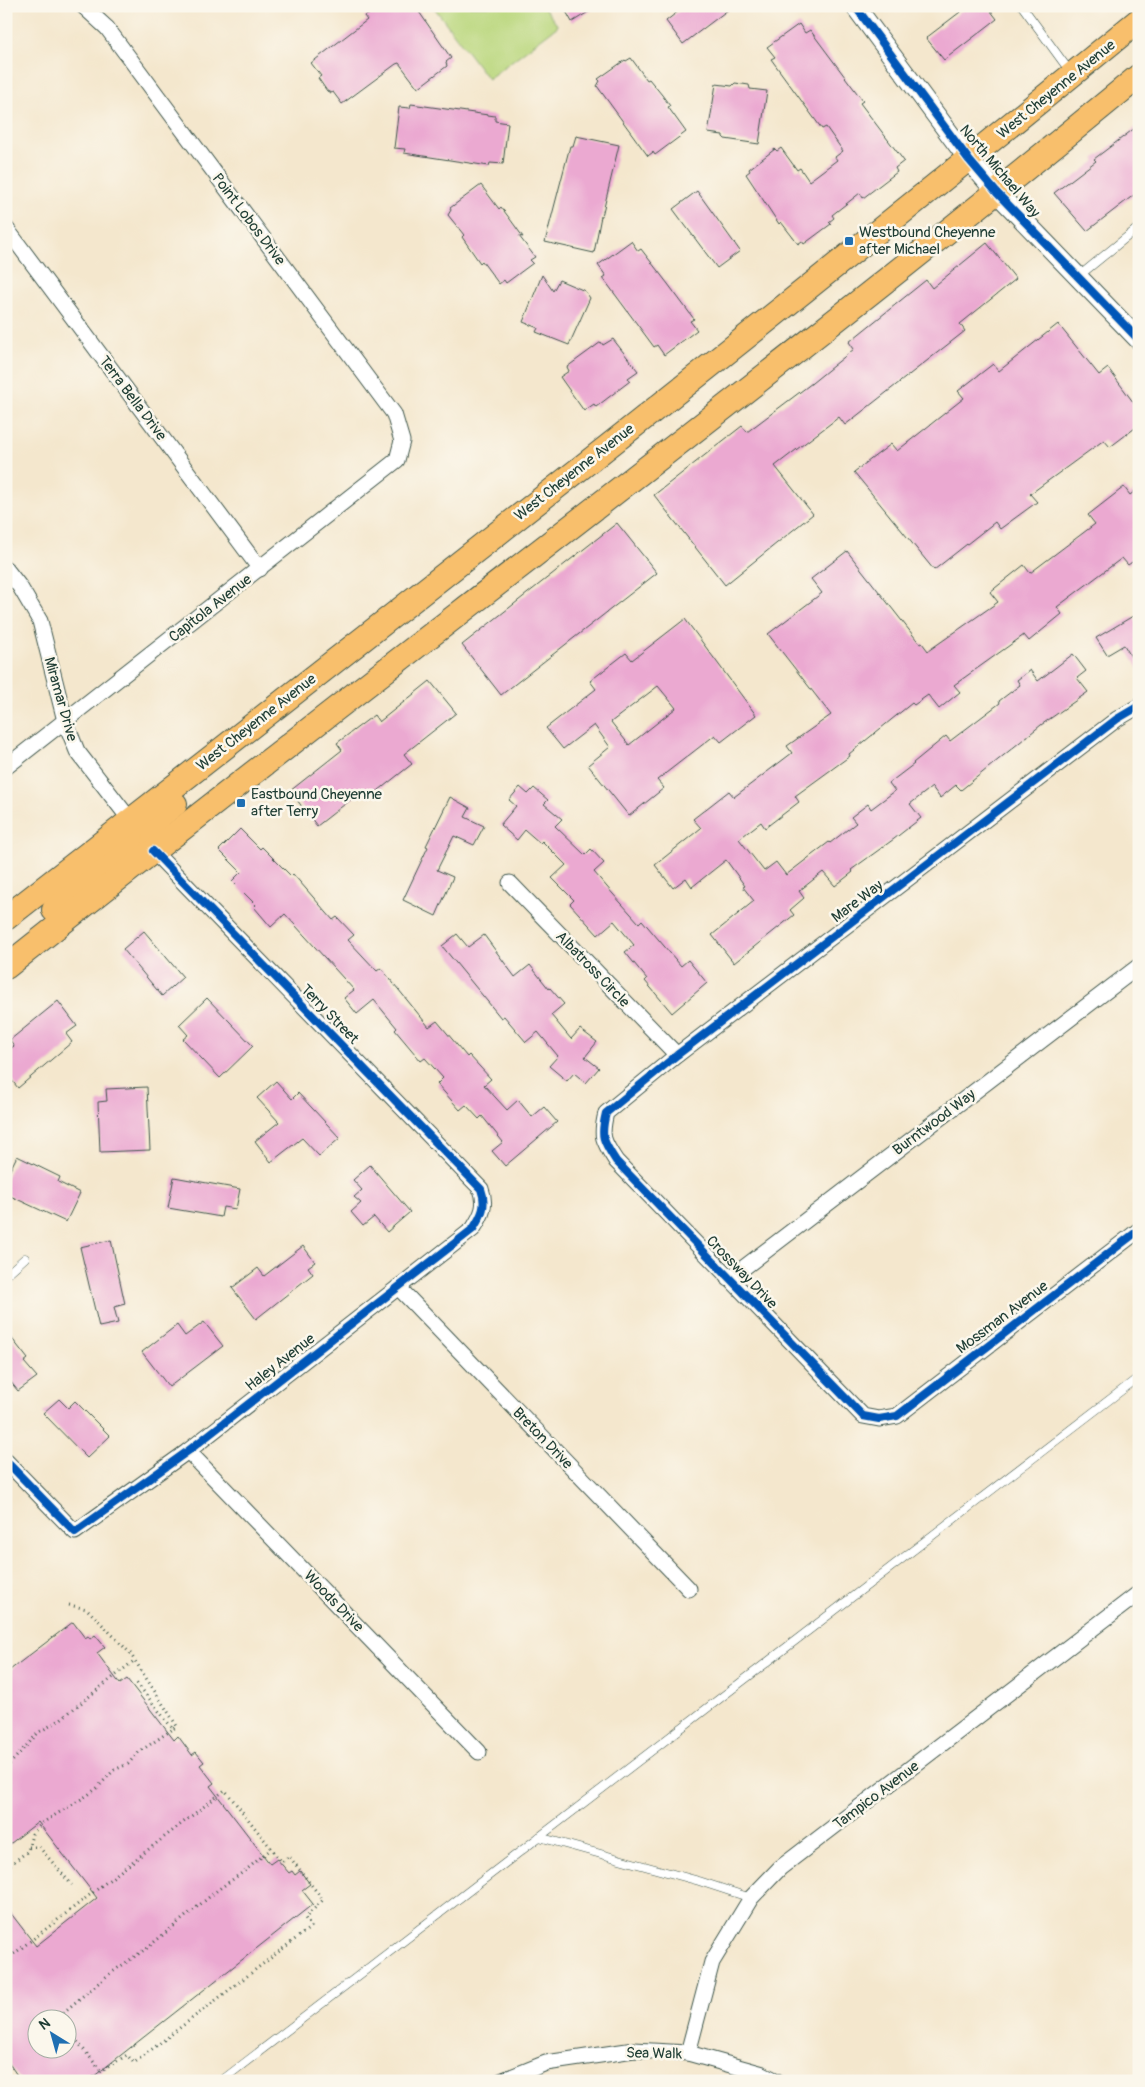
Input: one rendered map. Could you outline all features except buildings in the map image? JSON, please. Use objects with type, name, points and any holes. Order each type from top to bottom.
[{"type":"main road","name":"West Cheyenne Avenue","points":[[6,918],[969,160],[1139,20]]},
{"type":"main road","points":[[6,967],[610,498],[997,193],[1139,76]]},
{"type":"main road","points":[[153,851],[149,835],[153,822],[310,691],[332,663]]},
{"type":"main road","points":[[6,953],[128,845],[131,835],[131,821]]},
{"type":"street","name":"Point Lobos Drive","points":[[83,6],[107,28],[394,414],[402,441]]},
{"type":"street","name":"North Michael Way","points":[[855,6],[969,160],[997,193],[1139,340]]},
{"type":"street","name":"Terra Bella Drive","points":[[6,228],[260,569]]},
{"type":"street","name":"Capitola Avenue","points":[[6,767],[260,569],[396,460],[402,441]]},
{"type":"street","name":"Miramar Drive","points":[[6,569],[20,587],[40,621],[65,721],[77,752],[131,821]]},
{"type":"street","name":"Mare Way","points":[[603,1127],[606,1113],[677,1055],[1117,718],[1139,706]]},
{"type":"street","name":"Terry Street","points":[[153,851],[481,1189],[485,1199]]},
{"type":"street","name":"Albatross Circle","points":[[510,883],[677,1055]]},
{"type":"street","name":"Burntwood Way","points":[[729,1279],[1139,966]]},
{"type":"street","name":"Crossway Drive","points":[[603,1127],[604,1143],[616,1161],[864,1416],[880,1420]]},
{"type":"street","name":"Haley Avenue","points":[[6,1461],[75,1532],[188,1451],[473,1228],[483,1213],[485,1199]]},
{"type":"street","name":"Mossman Avenue","points":[[880,1420],[897,1416],[1139,1230]]},
{"type":"street","name":"Breton Drive","points":[[398,1287],[689,1589]]},
{"type":"street","name":"Woods Drive","points":[[188,1451],[479,1752]]},
{"type":"street","name":"Tampico Avenue","points":[[688,2053],[712,1962],[751,1898],[780,1868],[1139,1593]]},
{"type":"street","name":"Sea Walk","points":[[501,2081],[546,2064],[634,2050],[688,2053],[763,2074],[777,2081]]},
{"type":"lane","points":[[1022,6],[1072,75]]},
{"type":"lane","points":[[1078,278],[1139,227]]},
{"type":"lane","points":[[6,1275],[25,1258]]},
{"type":"lane","points":[[221,2081],[1139,1377]]},
{"type":"lane","points":[[539,1837],[698,1881],[751,1898]]},
{"type":"path","points":[[6,1868],[28,1850],[32,1834],[42,1823],[61,1809],[88,1795],[114,1770],[128,1764],[139,1752],[177,1726],[135,1660],[87,1609],[69,1605]]},
{"type":"path","points":[[6,1768],[39,1732],[57,1722],[135,1660]]},
{"type":"path","points":[[136,1682],[173,1729]]},
{"type":"path","points":[[6,1960],[225,1790],[282,1862],[289,1856],[322,1898],[322,1902],[305,1918],[311,1927],[134,2063],[127,2055],[101,2071],[97,2081]]},
{"type":"path","points":[[29,1847],[39,1847],[72,1885]]},
{"type":"path","points":[[66,2010],[108,1975],[147,1948],[219,1888],[271,1849]]},
{"type":"path","points":[[78,2042],[101,2071]]},
{"type":"path","points":[[6,2073],[12,2081]]},
{"type":"green space","points":[[433,6],[543,6],[558,26],[488,79]]},
{"type":"cycle path","points":[[855,6],[969,160],[997,193],[1139,340]]},
{"type":"cycle path","points":[[1139,706],[1117,719],[677,1055],[606,1113],[603,1128],[604,1138],[616,1161],[863,1416],[879,1419],[897,1416],[1139,1230]]},
{"type":"cycle path","points":[[6,1461],[75,1532],[188,1451],[473,1229],[483,1210],[484,1200],[481,1189],[153,851]]},
{"type":"place","name":"Westbound Cheyenne after Michael","points":[[849,241]]},
{"type":"place","name":"Eastbound Cheyenne after Terry","points":[[241,803]]}]
